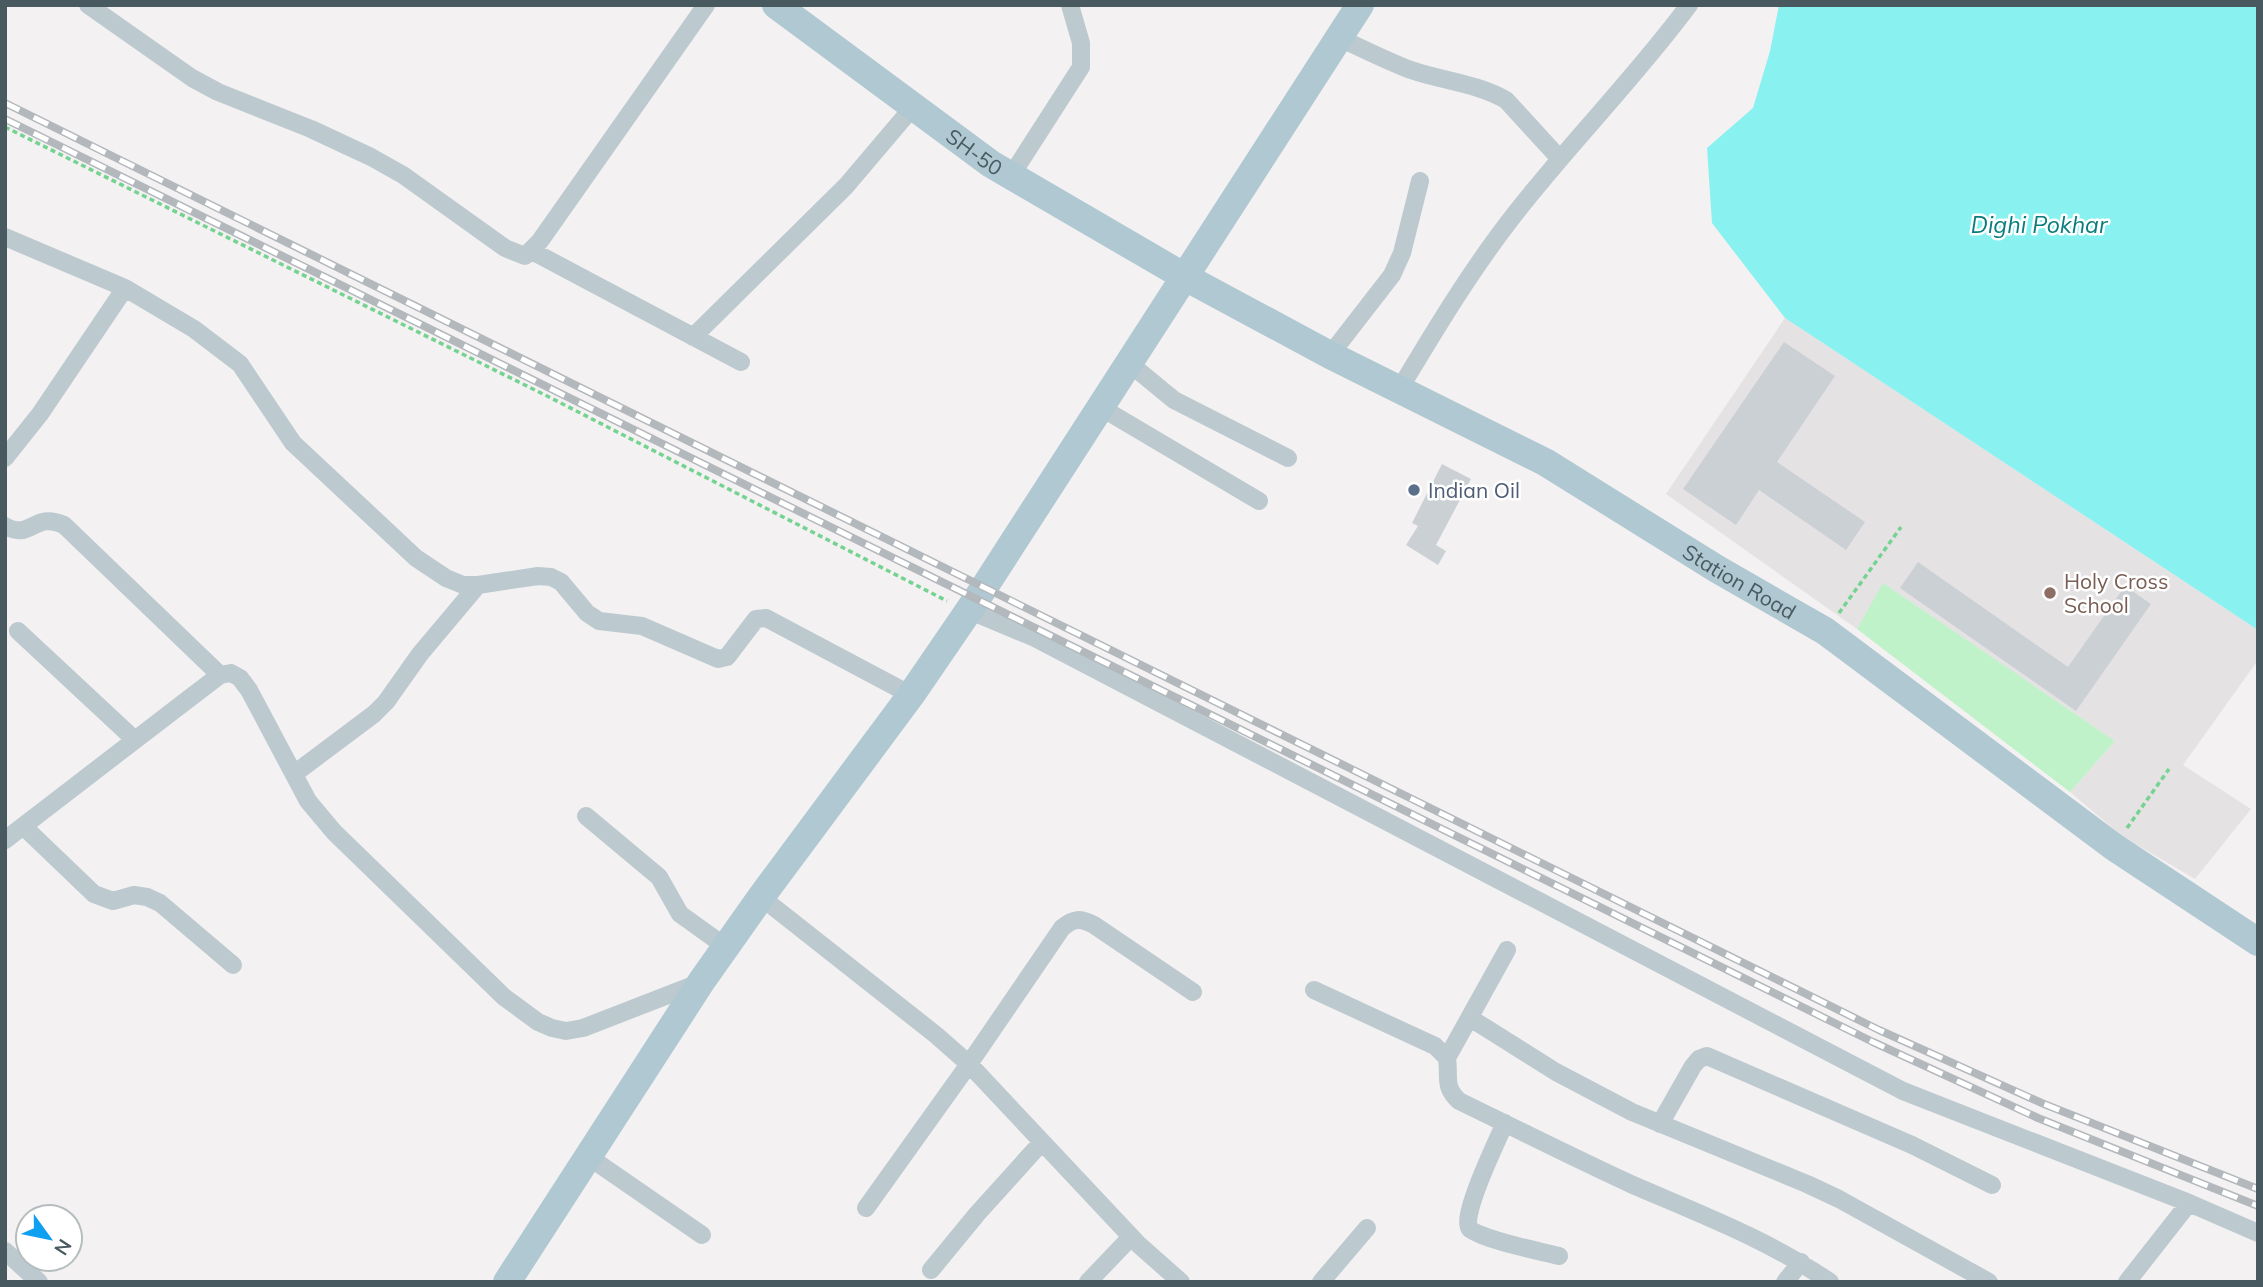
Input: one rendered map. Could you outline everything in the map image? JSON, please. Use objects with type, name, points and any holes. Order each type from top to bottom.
[{"type":"main road","name":"SH-50","points":[[776,5],[808,17],[913,107],[990,164],[1185,277]]},
{"type":"main road","points":[[507,1282],[701,982],[911,695],[968,610],[1340,39],[1352,8]]},
{"type":"main road","name":"Station Road","points":[[1185,277],[1330,355],[1545,462],[1717,569],[1825,631],[2114,847],[2258,942]]},
{"type":"street","points":[[88,5],[192,78],[218,92],[311,129],[371,157],[403,175],[505,248],[525,256],[532,251],[706,5]]},
{"type":"street","points":[[1011,176],[1082,67],[1082,43],[1070,5]]},
{"type":"street","points":[[1399,390],[1462,285],[1514,215],[1658,47],[1689,5]]},
{"type":"street","points":[[1340,39],[1412,70],[1494,93],[1506,100],[1560,159]]},
{"type":"street","points":[[693,337],[846,186],[913,107]]},
{"type":"street","points":[[1330,355],[1392,275],[1402,253],[1420,181]]},
{"type":"street","points":[[5,237],[125,288],[194,329],[240,364],[293,443],[416,558],[446,579],[463,586],[538,576],[551,577],[561,582],[587,613],[599,621],[642,626],[718,660],[727,657],[756,619],[766,618],[911,695]]},
{"type":"street","points":[[532,251],[741,362]]},
{"type":"street","points":[[5,457],[40,414],[125,288]]},
{"type":"street","points":[[1129,363],[1174,400],[1288,458]]},
{"type":"street","points":[[1100,407],[1259,501]]},
{"type":"street","points":[[5,526],[18,533],[44,520],[64,525],[220,675]]},
{"type":"street","points":[[294,774],[386,702],[420,654],[478,585]]},
{"type":"street","points":[[968,610],[1035,638],[1903,1091],[2189,1203],[2258,1233]]},
{"type":"street","points":[[18,631],[135,740]]},
{"type":"street","points":[[6,839],[220,675],[231,673],[240,678],[249,690],[308,801],[334,832],[495,989],[538,1022],[566,1031],[583,1028],[701,982]]},
{"type":"street","points":[[586,816],[659,877],[680,914],[726,947]]},
{"type":"street","points":[[23,826],[94,894],[113,901],[134,895],[148,897],[160,903],[233,965]]},
{"type":"street","points":[[761,897],[936,1035],[969,1065],[1131,1237],[1181,1282]]},
{"type":"street","points":[[866,1208],[969,1065],[1062,928],[1071,920],[1081,919],[1094,925],[1193,992]]},
{"type":"street","points":[[1447,1058],[1507,950]]},
{"type":"street","points":[[1314,990],[1435,1046],[1447,1058],[1449,1092],[1459,1101],[1630,1183],[1761,1241],[1801,1262],[1830,1282]]},
{"type":"street","points":[[1470,1018],[1556,1072],[1632,1112],[1818,1189],[1989,1282]]},
{"type":"street","points":[[1660,1124],[1693,1066],[1699,1059],[1707,1056],[1912,1145],[1992,1185]]},
{"type":"street","points":[[1505,1123],[1473,1199],[1467,1224],[1471,1230],[1487,1236],[1559,1256]]},
{"type":"street","points":[[931,1270],[1042,1142]]},
{"type":"street","points":[[589,1157],[702,1235]]},
{"type":"street","points":[[2127,1282],[2189,1203]]},
{"type":"street","points":[[1321,1282],[1367,1228]]},
{"type":"street","points":[[1088,1282],[1131,1237]]},
{"type":"street","points":[[5,1251],[39,1282]]},
{"type":"street","points":[[1785,1282],[1801,1262]]},
{"type":"path","points":[[5,127],[549,397],[929,594],[968,610]]},
{"type":"path","points":[[1825,631],[1901,527]]},
{"type":"path","points":[[2114,847],[2169,769]]},
{"type":"shaded area","name":"Holy Cross School","points":[[1785,318],[2258,630],[2258,660],[2183,765],[2251,809],[2195,879],[2122,836],[2070,792],[2115,741],[1884,584],[1857,629],[1666,494]]},
{"type":"green space","points":[[1883,583],[2115,741],[2070,792],[1857,629]]},
{"type":"water","name":"Dighi Pokhar","points":[[1779,5],[2258,5],[2258,630],[1785,318],[1712,223],[1707,148],[1753,108],[1770,51]]},
{"type":"building","points":[[1784,342],[1835,376],[1777,462],[1865,522],[1846,550],[1759,490],[1736,525],[1683,489]]},
{"type":"building","points":[[1442,464],[1471,479],[1436,545],[1446,551],[1438,565],[1406,545],[1418,526],[1412,523]]},
{"type":"building","points":[[1918,562],[2068,667],[2125,586],[2151,604],[2076,711],[1900,588]]},
{"type":"railway","points":[[5,103],[1879,1030],[2044,1104],[2258,1189]]},
{"type":"railway","points":[[5,119],[1873,1042],[2038,1118],[2258,1206]]},
{"type":"place","name":"Indian Oil","points":[[1414,490]]},
{"type":"place","name":"Holy Cross School","points":[[2050,593]]}]
